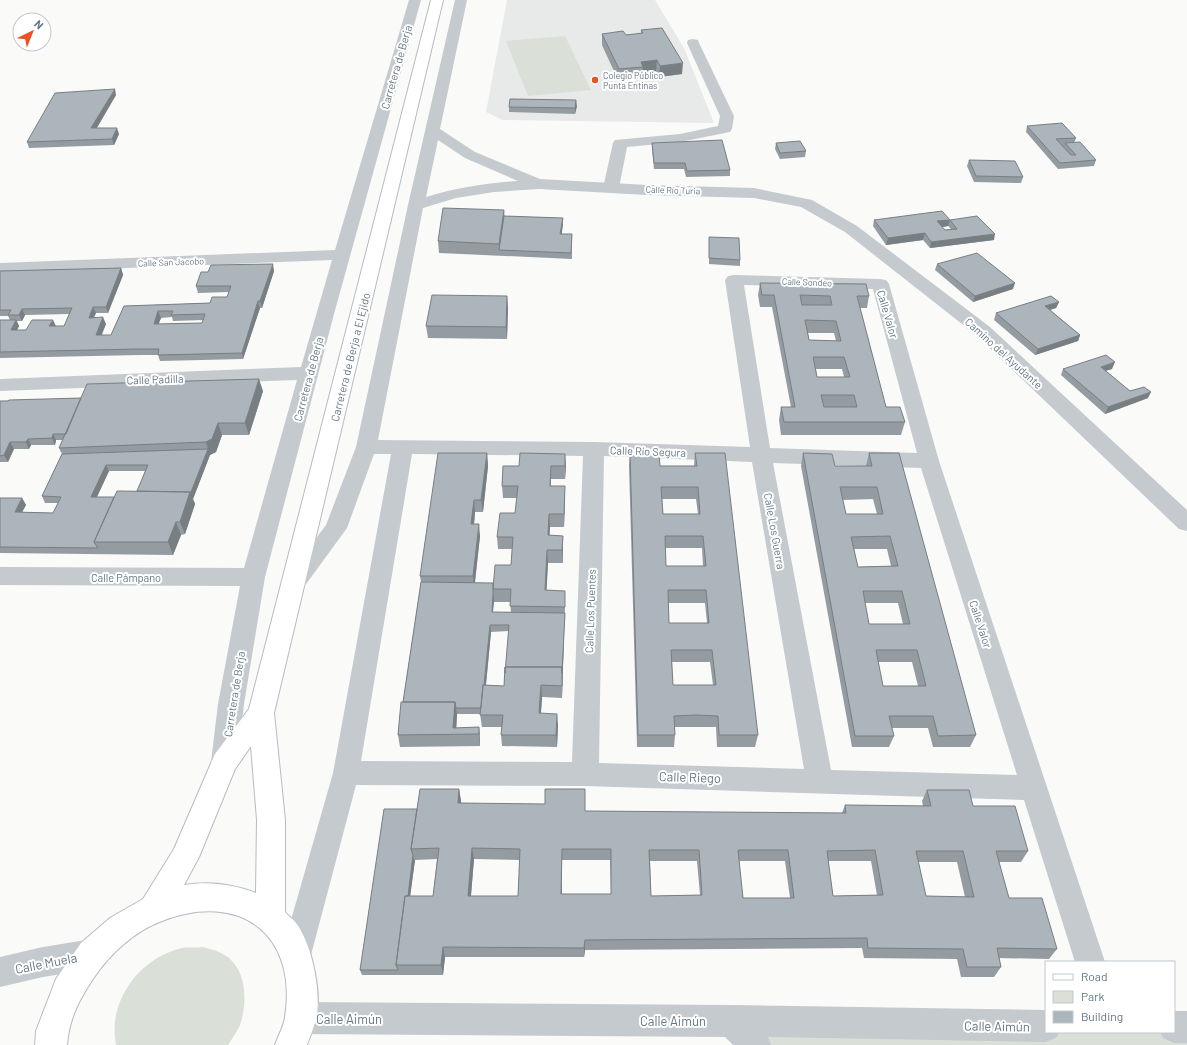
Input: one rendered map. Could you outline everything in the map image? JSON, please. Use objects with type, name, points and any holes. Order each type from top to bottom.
[{"type":"main road","name":"Carretera de Berja a El Ejido","points":[[270,918],[271,820],[261,714],[437,0]]},
{"type":"main road","name":"Carretera de Berja a El Ejido","points":[[152,909],[185,857],[224,762],[261,714]]},
{"type":"main road","points":[[51,1045],[52,1031],[67,990],[92,954],[120,928],[152,909],[185,899],[217,897],[246,903],[270,918],[286,934],[296,955],[303,985],[296,1032]]},
{"type":"street","name":"Carretera de Berja","points":[[224,762],[231,704],[253,577],[342,255],[415,0]]},
{"type":"street","points":[[293,585],[336,528],[366,447],[416,205],[461,0]]},
{"type":"street","points":[[611,188],[620,144],[680,138],[725,129],[727,116],[693,42]]},
{"type":"street","name":"Calle Río Turia","points":[[433,131],[470,155],[539,184]]},
{"type":"street","name":"Calle Río Turia","points":[[416,205],[454,194],[494,187],[539,184],[611,188],[754,192],[806,203]]},
{"type":"street","name":"Camino del Ayudante","points":[[806,203],[851,230],[983,331],[1187,523]]},
{"type":"street","name":"Calle San Jacobo","points":[[0,268],[342,255]]},
{"type":"street","name":"Calle Sondeo","points":[[734,280],[880,284]]},
{"type":"street","name":"Calle Los Guerra","points":[[734,280],[761,454],[820,782]]},
{"type":"street","name":"Calle Valor","points":[[880,284],[929,461],[1090,961]]},
{"type":"street","name":"Calle Padilla","points":[[0,385],[310,373]]},
{"type":"street","name":"Calle Río Segura","points":[[366,447],[594,449],[929,461]]},
{"type":"street","points":[[296,955],[346,773],[404,447]]},
{"type":"street","name":"Calle Los Puentes","points":[[585,774],[594,449]]},
{"type":"street","name":"Calle Pámpano","points":[[0,576],[253,577]]},
{"type":"street","name":"Calle Riego","points":[[346,773],[585,774],[1034,788]]},
{"type":"street","name":"Calle Muela","points":[[0,972],[43,962],[92,954]]},
{"type":"street","points":[[732,1021],[755,1045]]},
{"type":"street","name":"Calle Aimún","points":[[296,1032],[732,1021],[1045,1026]]},
{"type":"street","points":[[1175,1027],[1187,1027]]},
{"type":"shaded area","name":"Colegio Público Punta Entinas","points":[[507,0],[655,0],[684,48],[714,123],[502,120],[486,112]]},
{"type":"green space","points":[[565,36],[591,90],[528,96],[506,41]]},
{"type":"green space","points":[[203,947],[219,952],[229,958],[236,965],[243,983],[244,1003],[241,1022],[229,1044],[116,1045],[114,1029],[116,1013],[130,984],[140,972],[152,961],[166,953],[182,948]]},
{"type":"green space","points":[[776,1023],[1045,1033],[1175,1033],[1175,1032],[1187,1027],[1187,1045],[755,1045]]},
{"type":"building","points":[[662,28],[683,63],[660,66],[657,60],[641,62],[643,67],[619,69],[602,34],[623,31],[626,35],[643,33],[641,30]]},
{"type":"building","points":[[115,89],[91,128],[117,128],[112,139],[27,142],[55,93]]},
{"type":"building","points":[[510,99],[576,100],[575,108],[509,107]]},
{"type":"building","points":[[1062,123],[1076,138],[1056,139],[1071,155],[1076,155],[1065,143],[1080,142],[1096,160],[1060,163],[1027,126]]},
{"type":"building","points":[[722,140],[730,170],[687,171],[685,163],[654,163],[652,143]]},
{"type":"building","points":[[800,141],[806,151],[780,153],[776,143]]},
{"type":"building","points":[[969,160],[1015,161],[1023,177],[976,176]]},
{"type":"building","points":[[443,208],[504,210],[499,244],[438,241]]},
{"type":"building","points":[[942,211],[950,220],[977,216],[995,234],[931,242],[925,233],[888,238],[874,220]],"holes":[[[950,220],[957,229],[945,230],[937,221]]]},
{"type":"building","points":[[504,216],[563,218],[560,234],[572,234],[571,253],[499,250]]},
{"type":"building","points":[[709,237],[739,238],[740,260],[709,258]]},
{"type":"building","points":[[977,253],[1015,283],[975,296],[937,264]]},
{"type":"building","points":[[273,264],[260,301],[258,301],[242,353],[158,355],[159,349],[0,352],[0,320],[16,320],[11,330],[26,330],[32,320],[53,320],[49,326],[64,326],[72,308],[22,309],[19,315],[8,315],[11,310],[0,310],[0,271],[121,268],[106,307],[93,307],[89,318],[103,317],[96,335],[111,335],[124,306],[210,303],[212,297],[227,297],[231,286],[196,286],[201,272],[208,272],[211,265]],"holes":[[[158,311],[173,311],[171,315],[205,314],[202,323],[154,324]]]},
{"type":"building","points":[[760,283],[866,284],[869,296],[857,296],[886,407],[900,407],[905,422],[784,422],[781,407],[795,407],[774,295],[762,295]],"holes":[[[800,295],[830,296],[832,305],[802,305]],[[805,320],[836,321],[841,341],[809,340]],[[813,357],[844,357],[850,377],[817,377]],[[821,395],[854,395],[857,407],[824,407]]]},
{"type":"building","points":[[432,295],[507,296],[506,327],[426,326]]},
{"type":"building","points":[[1051,296],[1059,302],[1045,306],[1080,335],[1038,349],[996,313]]},
{"type":"building","points":[[1106,355],[1115,362],[1101,367],[1130,391],[1144,387],[1151,392],[1108,407],[1063,369]]},
{"type":"building","points":[[259,379],[245,423],[218,423],[212,439],[206,442],[59,448],[87,384]]},
{"type":"building","points":[[81,398],[66,434],[53,434],[52,438],[28,439],[26,442],[10,442],[4,455],[0,456],[0,401]]},
{"type":"building","points":[[208,449],[191,492],[137,491],[148,465],[106,465],[91,497],[114,497],[94,542],[98,548],[0,547],[0,498],[22,498],[15,512],[53,513],[61,497],[42,496],[62,454]]},
{"type":"building","points":[[438,453],[487,453],[481,500],[474,500],[471,524],[479,524],[473,576],[420,576]]},
{"type":"building","points":[[520,453],[565,454],[565,466],[551,466],[550,486],[565,486],[564,514],[549,514],[548,535],[563,536],[562,550],[547,550],[545,590],[565,591],[565,607],[510,606],[511,589],[493,589],[495,565],[511,565],[513,537],[497,537],[500,513],[515,513],[518,486],[502,486],[503,466],[519,466]]},
{"type":"building","points":[[630,453],[659,453],[660,466],[697,466],[695,453],[725,453],[758,735],[719,735],[718,716],[696,715],[674,716],[675,735],[638,735]],"holes":[[[661,487],[698,487],[700,514],[663,514]],[[665,536],[703,536],[706,566],[666,566]],[[668,590],[706,590],[709,623],[669,623]],[[671,650],[712,650],[716,685],[673,685]]]},
{"type":"building","points":[[803,453],[832,454],[835,466],[872,466],[869,453],[899,453],[976,735],[938,736],[933,716],[889,716],[894,736],[855,736]],"holes":[[[840,487],[877,487],[883,514],[846,514]],[[890,536],[898,566],[858,567],[851,537]],[[863,591],[902,591],[910,624],[869,624]],[[876,650],[917,650],[926,686],[883,686]]]},
{"type":"building","points":[[117,491],[190,492],[180,522],[176,522],[168,542],[94,542]]},
{"type":"building","points":[[421,582],[493,583],[492,612],[565,613],[562,673],[562,667],[506,667],[509,625],[490,625],[481,708],[456,708],[455,702],[403,702]]},
{"type":"building","points":[[505,667],[562,667],[562,686],[541,685],[539,713],[557,714],[556,735],[501,735],[503,715],[480,715],[483,685],[504,686]]},
{"type":"building","points":[[401,702],[455,702],[453,728],[479,727],[479,734],[398,735]]},
{"type":"building","points":[[420,789],[459,789],[458,803],[545,804],[545,789],[585,789],[585,811],[846,813],[845,805],[931,806],[927,790],[969,790],[973,806],[1015,806],[1028,851],[996,851],[1009,898],[1042,898],[1057,949],[997,948],[1001,967],[967,967],[963,949],[868,948],[867,938],[585,940],[584,948],[443,947],[441,965],[396,965],[405,896],[433,896],[439,848],[411,849]],"holes":[[[472,848],[520,849],[518,896],[468,896]],[[562,849],[611,849],[611,894],[561,894]],[[649,850],[699,850],[702,895],[651,896]],[[738,850],[788,850],[794,898],[743,898]],[[875,850],[883,895],[833,896],[827,851]],[[916,851],[963,851],[974,897],[926,896]]]},
{"type":"building","points":[[384,809],[417,809],[411,849],[413,855],[408,896],[405,896],[396,965],[398,970],[360,970]]},
{"type":"place","name":"Colegio Público Punta Entinas","points":[[595,80]]}]
